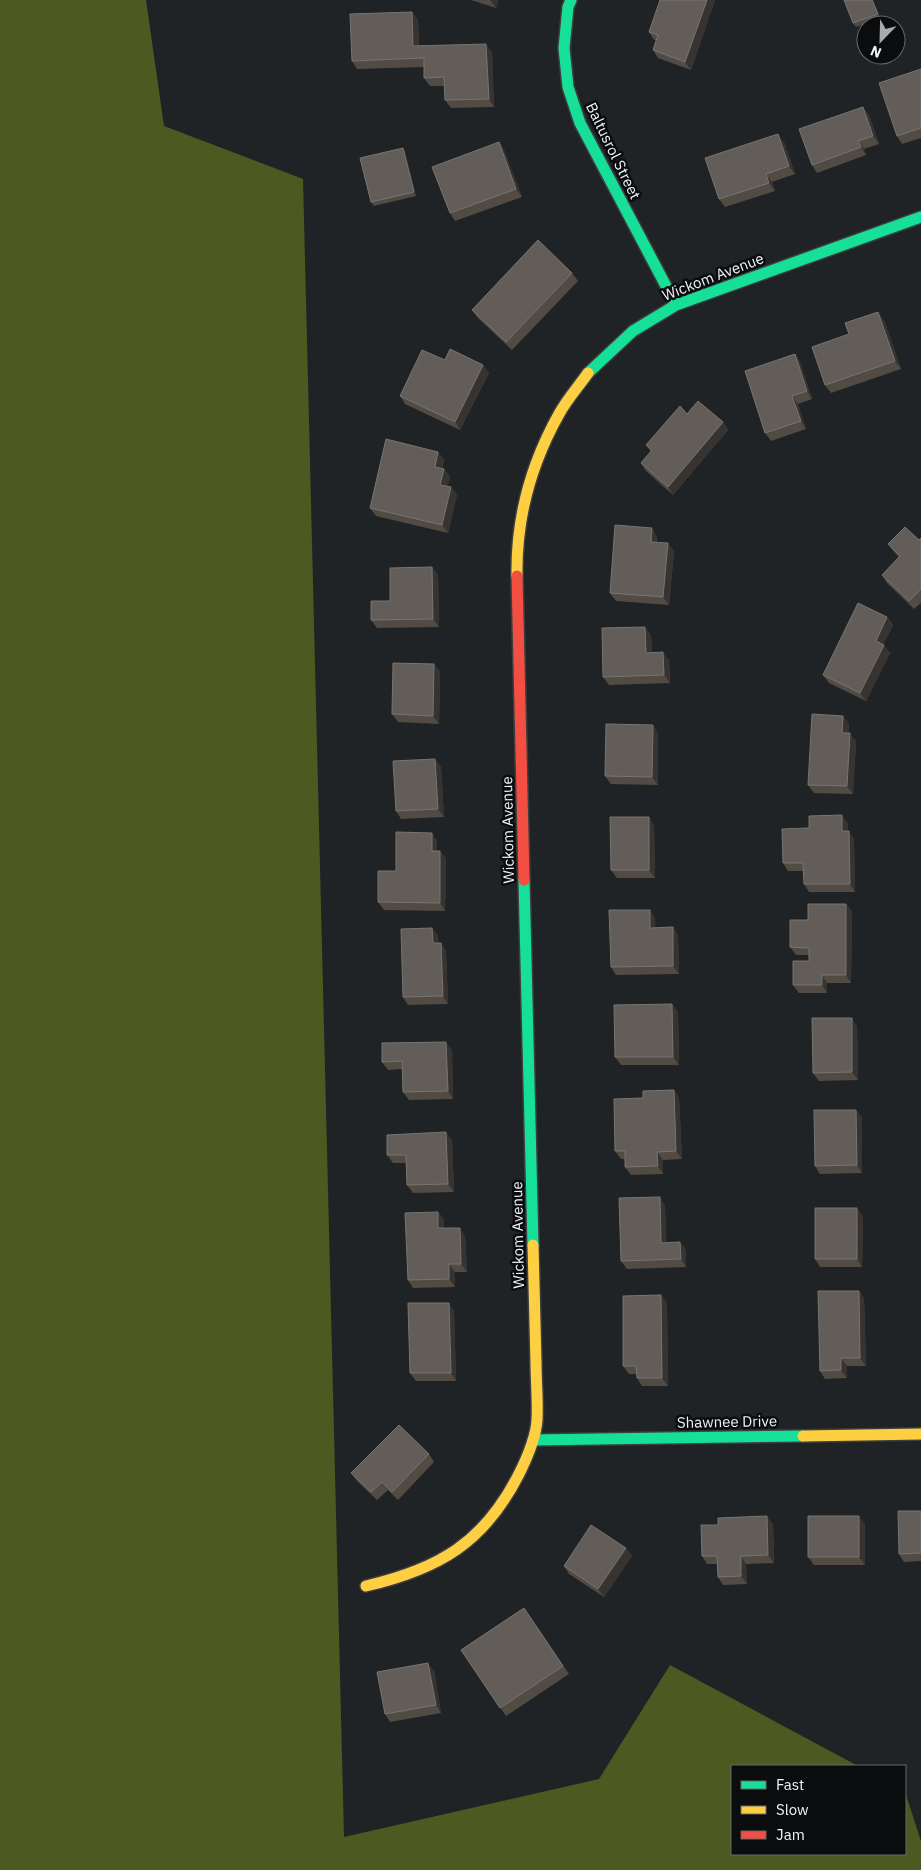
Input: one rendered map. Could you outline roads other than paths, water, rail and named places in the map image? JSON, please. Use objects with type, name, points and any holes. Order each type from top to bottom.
[{"type":"street","name":"Baltusrol Street","points":[[571,0],[568,7],[564,48],[568,86],[580,123],[676,305]]},
{"type":"street","name":"Wickom Avenue","points":[[366,1586],[394,1580],[429,1566],[465,1544],[497,1512],[518,1480],[533,1440],[537,1421],[517,560],[522,509],[537,457],[560,412],[592,368],[633,331],[676,305],[921,217]]},
{"type":"street","name":"Shawnee Drive","points":[[533,1440],[921,1434]]}]
